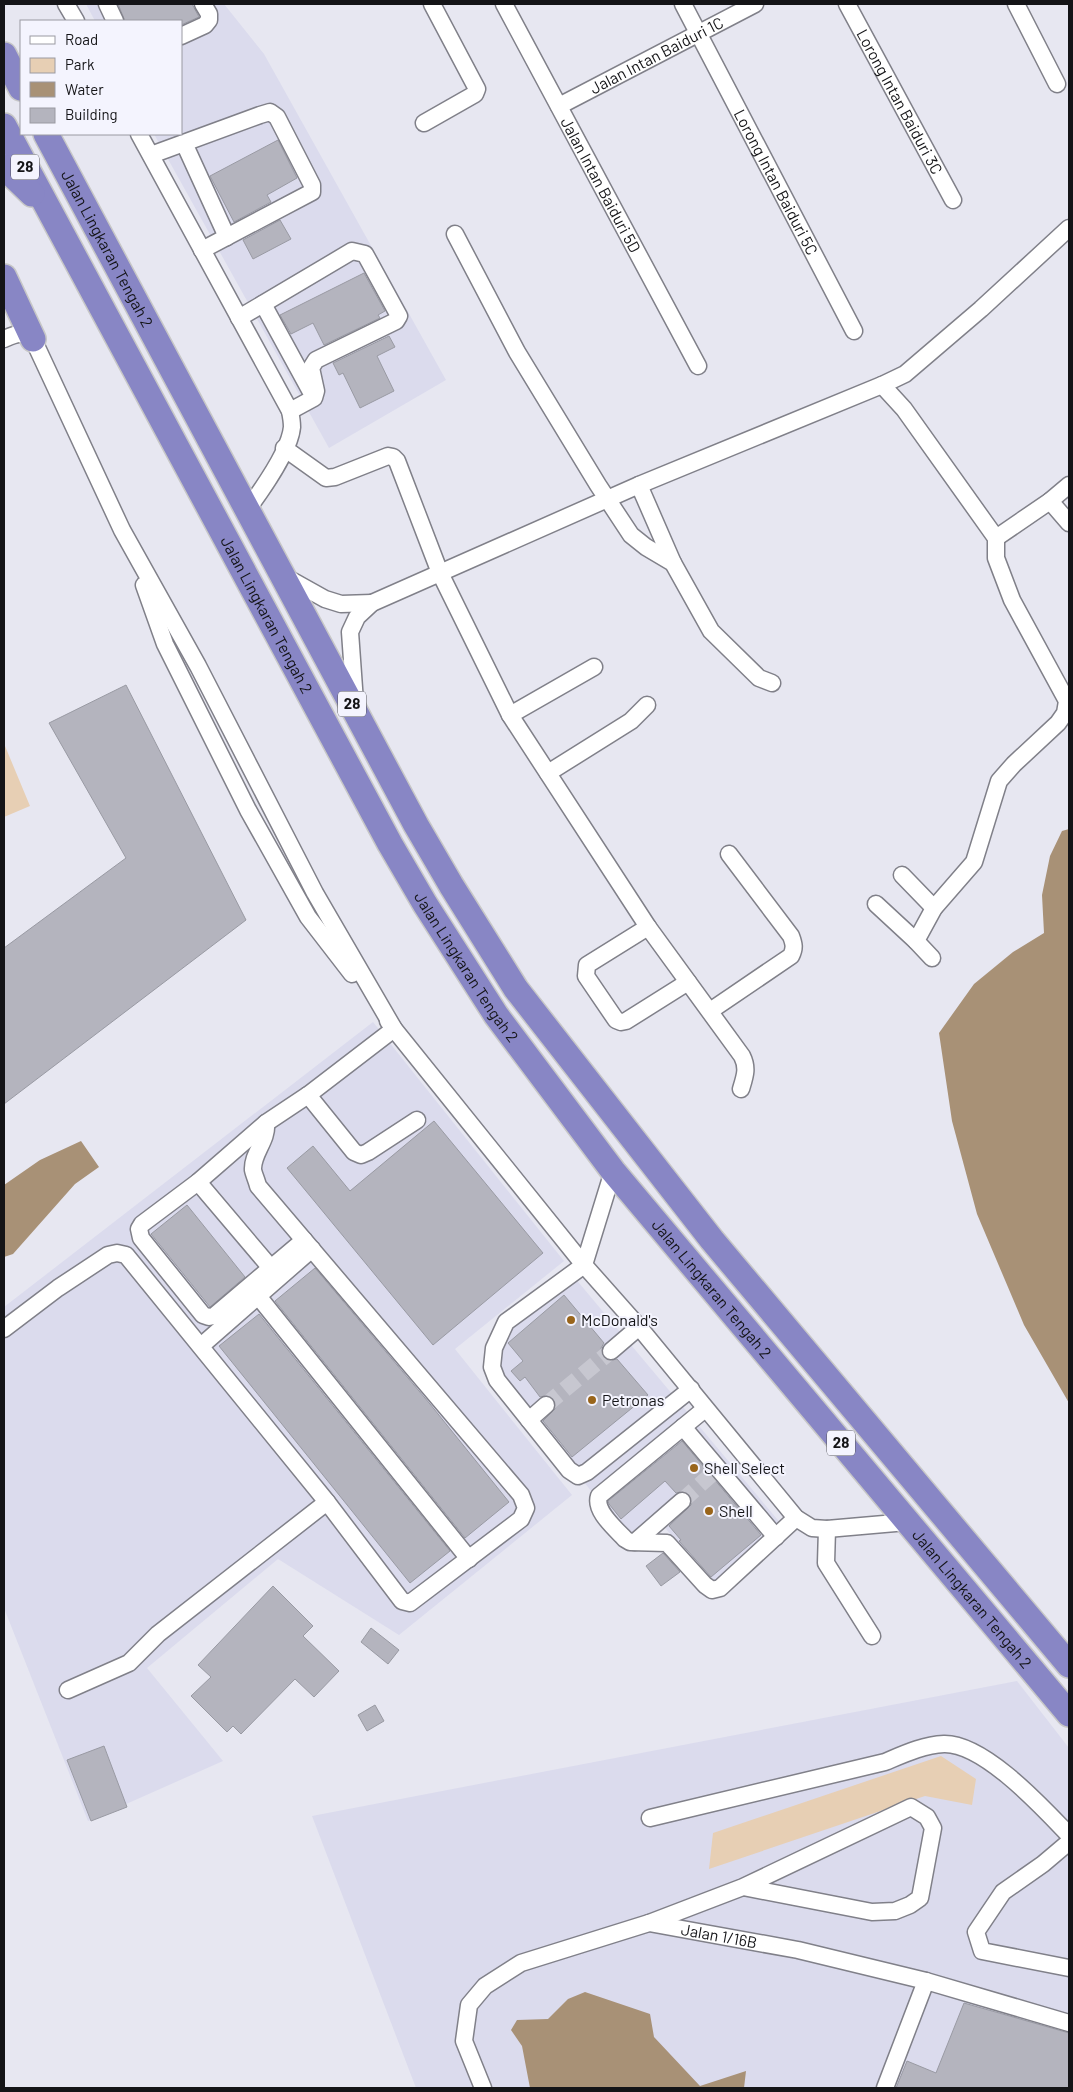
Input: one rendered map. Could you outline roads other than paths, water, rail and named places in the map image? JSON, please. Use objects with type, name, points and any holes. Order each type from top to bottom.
[{"type":"highway","points":[[4,55],[20,86]]},
{"type":"highway","name":"Jalan Lingkaran Tengah 2","points":[[4,126],[385,835],[425,904],[496,1015],[613,1171],[1069,1714]]},
{"type":"highway","name":"Jalan Lingkaran Tengah 2","points":[[47,135],[450,886],[516,989],[712,1240],[1069,1665]]},
{"type":"highway","points":[[4,167],[47,207]]},
{"type":"highway","points":[[4,277],[33,339]]},
{"type":"street","points":[[66,4],[75,20]]},
{"type":"street","points":[[107,4],[115,20]]},
{"type":"street","points":[[182,36],[205,25],[209,20],[209,14],[203,4]]},
{"type":"street","points":[[424,123],[475,94],[477,89],[475,82],[432,4]]},
{"type":"street","name":"Jalan Intan Baiduri 5D","points":[[504,4],[698,366]]},
{"type":"street","name":"Lorong Intan Baiduri 5C","points":[[683,4],[854,331]]},
{"type":"street","name":"Jalan Intan Baiduri 1C","points":[[559,106],[754,4]]},
{"type":"street","name":"Lorong Intan Baiduri 3C","points":[[847,4],[953,200]]},
{"type":"street","points":[[1016,4],[1057,84]]},
{"type":"street","points":[[151,155],[270,112],[277,117],[312,185],[312,192],[202,250]]},
{"type":"street","points":[[140,135],[290,411],[292,426],[284,448],[265,485],[247,510]]},
{"type":"street","points":[[184,143],[227,237]]},
{"type":"street","points":[[355,711],[350,632],[357,617],[372,603],[639,485],[906,374],[981,309],[1069,228]]},
{"type":"street","points":[[455,234],[517,352],[631,535],[646,547],[673,563]]},
{"type":"street","points":[[239,318],[352,251],[365,254],[399,316],[396,321],[316,360],[311,368],[316,391],[314,398],[290,411]]},
{"type":"street","points":[[262,304],[314,398]]},
{"type":"street","points":[[4,339],[19,333],[33,339],[122,530],[198,666],[315,893],[394,1029],[584,1265],[639,1327],[796,1518],[812,1528],[827,1529],[907,1522]]},
{"type":"street","points":[[882,385],[904,409],[996,538],[996,558],[1012,600],[1067,701],[1065,713],[1058,724],[1014,764],[999,781],[974,862],[934,908],[916,940]]},
{"type":"street","points":[[284,448],[326,478],[335,477],[388,456],[393,457],[397,461],[440,573],[510,715],[648,926],[746,1063],[746,1072],[741,1089]]},
{"type":"street","points":[[639,485],[673,563],[711,631],[759,678],[772,683]]},
{"type":"street","points":[[996,538],[1050,501],[1069,485]]},
{"type":"street","points":[[1050,501],[1069,523]]},
{"type":"street","points":[[282,575],[326,600],[341,604],[372,603]]},
{"type":"street","points":[[510,715],[594,667]]},
{"type":"street","points":[[548,773],[631,721],[647,706]]},
{"type":"street","points":[[710,1011],[791,956],[794,950],[791,936],[729,854]]},
{"type":"street","points":[[902,874],[934,908]]},
{"type":"street","points":[[876,904],[916,940],[932,958]]},
{"type":"street","points":[[648,926],[587,965],[586,976],[616,1020],[620,1022],[626,1021],[688,982]]},
{"type":"street","points":[[308,1244],[270,1267],[214,1316],[209,1317],[203,1315],[141,1238],[139,1229],[142,1224],[198,1182],[266,1122],[308,1095],[394,1029]]},
{"type":"street","points":[[308,1095],[354,1152],[360,1155],[368,1152],[417,1120]]},
{"type":"street","points":[[4,1329],[58,1288],[108,1255],[117,1253],[126,1255],[327,1502],[402,1601],[410,1603],[520,1519],[526,1508],[521,1494],[258,1186],[253,1170],[255,1157],[267,1133],[266,1122]]},
{"type":"street","points":[[613,1171],[584,1265],[506,1322],[494,1348],[492,1367],[497,1380],[569,1470],[578,1476],[587,1472],[691,1390]]},
{"type":"street","points":[[198,1182],[270,1267]]},
{"type":"street","points":[[201,1346],[258,1296],[308,1244]]},
{"type":"street","points":[[258,1296],[469,1559]]},
{"type":"street","points":[[611,1351],[639,1327]]},
{"type":"street","points":[[529,1420],[546,1405]]},
{"type":"street","points":[[705,1409],[599,1496],[597,1502],[599,1509],[625,1539],[630,1542],[667,1543],[705,1585],[712,1590],[720,1588],[796,1518]]},
{"type":"street","points":[[683,1427],[715,1471],[776,1537]]},
{"type":"street","points":[[635,1542],[682,1501]]},
{"type":"street","points":[[68,1690],[129,1663],[158,1634],[327,1502]]},
{"type":"street","points":[[827,1529],[826,1564],[872,1636]]},
{"type":"street","points":[[650,1818],[885,1762],[917,1748],[945,1744],[968,1749],[1020,1784],[1069,1835]]},
{"type":"street","points":[[649,1923],[743,1887],[911,1807],[927,1817],[933,1828],[920,1898],[910,1905],[895,1911],[872,1912],[743,1887]]},
{"type":"street","points":[[1069,1842],[1043,1864],[1003,1892],[976,1932],[982,1951],[1069,1968]]},
{"type":"street","name":"Jalan 1/16B","points":[[483,2088],[464,2041],[469,2005],[485,1986],[521,1963],[649,1923],[798,1950],[926,1982],[1069,2023]]},
{"type":"street","points":[[885,2088],[926,1982]]},
{"type":"water","points":[[1069,829],[1069,1403],[1024,1325],[977,1214],[952,1121],[939,1033],[974,984],[1013,952],[1044,933],[1042,895],[1050,856],[1062,831]]},
{"type":"water","points":[[81,1141],[99,1167],[75,1184],[13,1254],[4,1257],[4,1185],[40,1160]]},
{"type":"water","points":[[585,1992],[650,2014],[654,2037],[700,2086],[746,2071],[744,2088],[530,2088],[522,2046],[511,2030],[517,2020],[548,2019],[568,1999]]},
{"type":"tunnel","points":[[546,1405],[611,1351]]},
{"type":"tunnel","points":[[682,1501],[713,1473]]},
{"type":"place","name":"McDonald's","points":[[571,1320]]},
{"type":"place","name":"Petronas","points":[[592,1400]]},
{"type":"place","name":"Shell Select","points":[[694,1468]]},
{"type":"place","name":"Shell","points":[[709,1511]]}]
